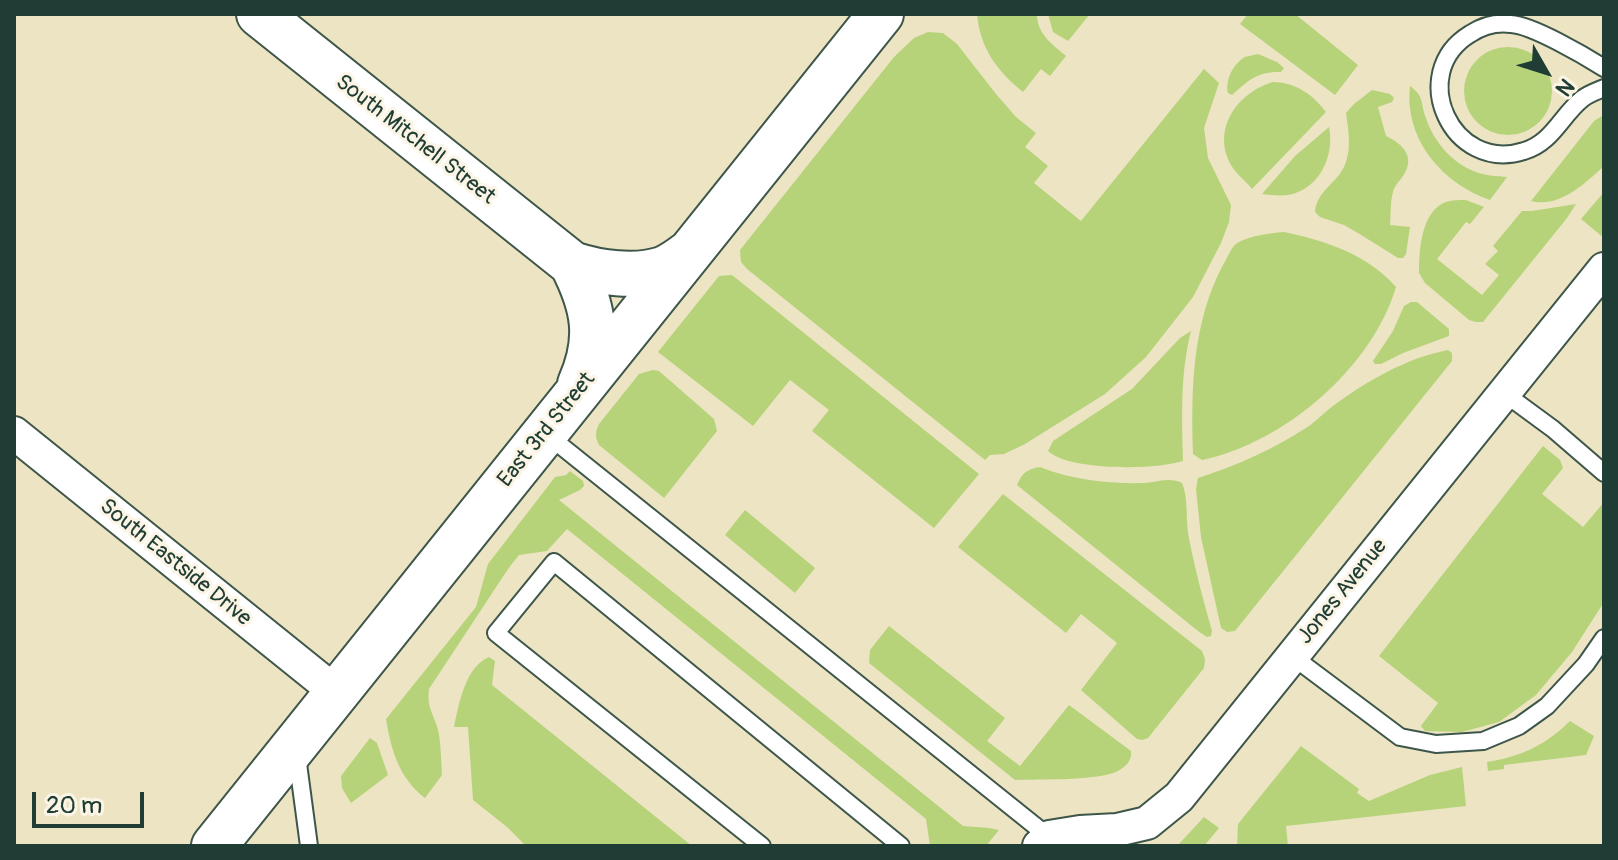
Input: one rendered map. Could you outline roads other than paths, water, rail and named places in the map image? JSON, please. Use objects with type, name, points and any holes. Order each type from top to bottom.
[{"type":"main road","name":"South Mitchell Street","points":[[259,14],[572,264],[587,296],[593,326],[588,364],[581,382],[554,421]]},
{"type":"main road","name":"East 3rd Street","points":[[214,846],[881,14]]},
{"type":"main road","name":"South Mitchell Street","points":[[572,264],[610,272],[648,272],[671,265],[694,249]]},
{"type":"street","name":"Jones Avenue","points":[[1044,842],[1080,832],[1117,830],[1147,823],[1179,797],[1604,269]]},
{"type":"street","name":"South Eastside Drive","points":[[14,433],[337,693]]},
{"type":"lane","points":[[1604,68],[1526,27],[1494,24],[1479,28],[1463,38],[1451,51],[1442,67],[1439,88],[1442,109],[1451,127],[1465,142],[1494,154],[1525,151],[1540,144],[1552,135],[1583,98],[1604,88]]},
{"type":"lane","points":[[1504,393],[1553,429],[1604,473]]},
{"type":"lane","points":[[554,421],[1044,842]]},
{"type":"lane","points":[[762,846],[496,633],[554,562],[901,846]]},
{"type":"lane","points":[[1292,656],[1400,737],[1436,744],[1483,741],[1519,726],[1547,706],[1586,664],[1604,638]]},
{"type":"lane","points":[[295,745],[309,846]]}]
